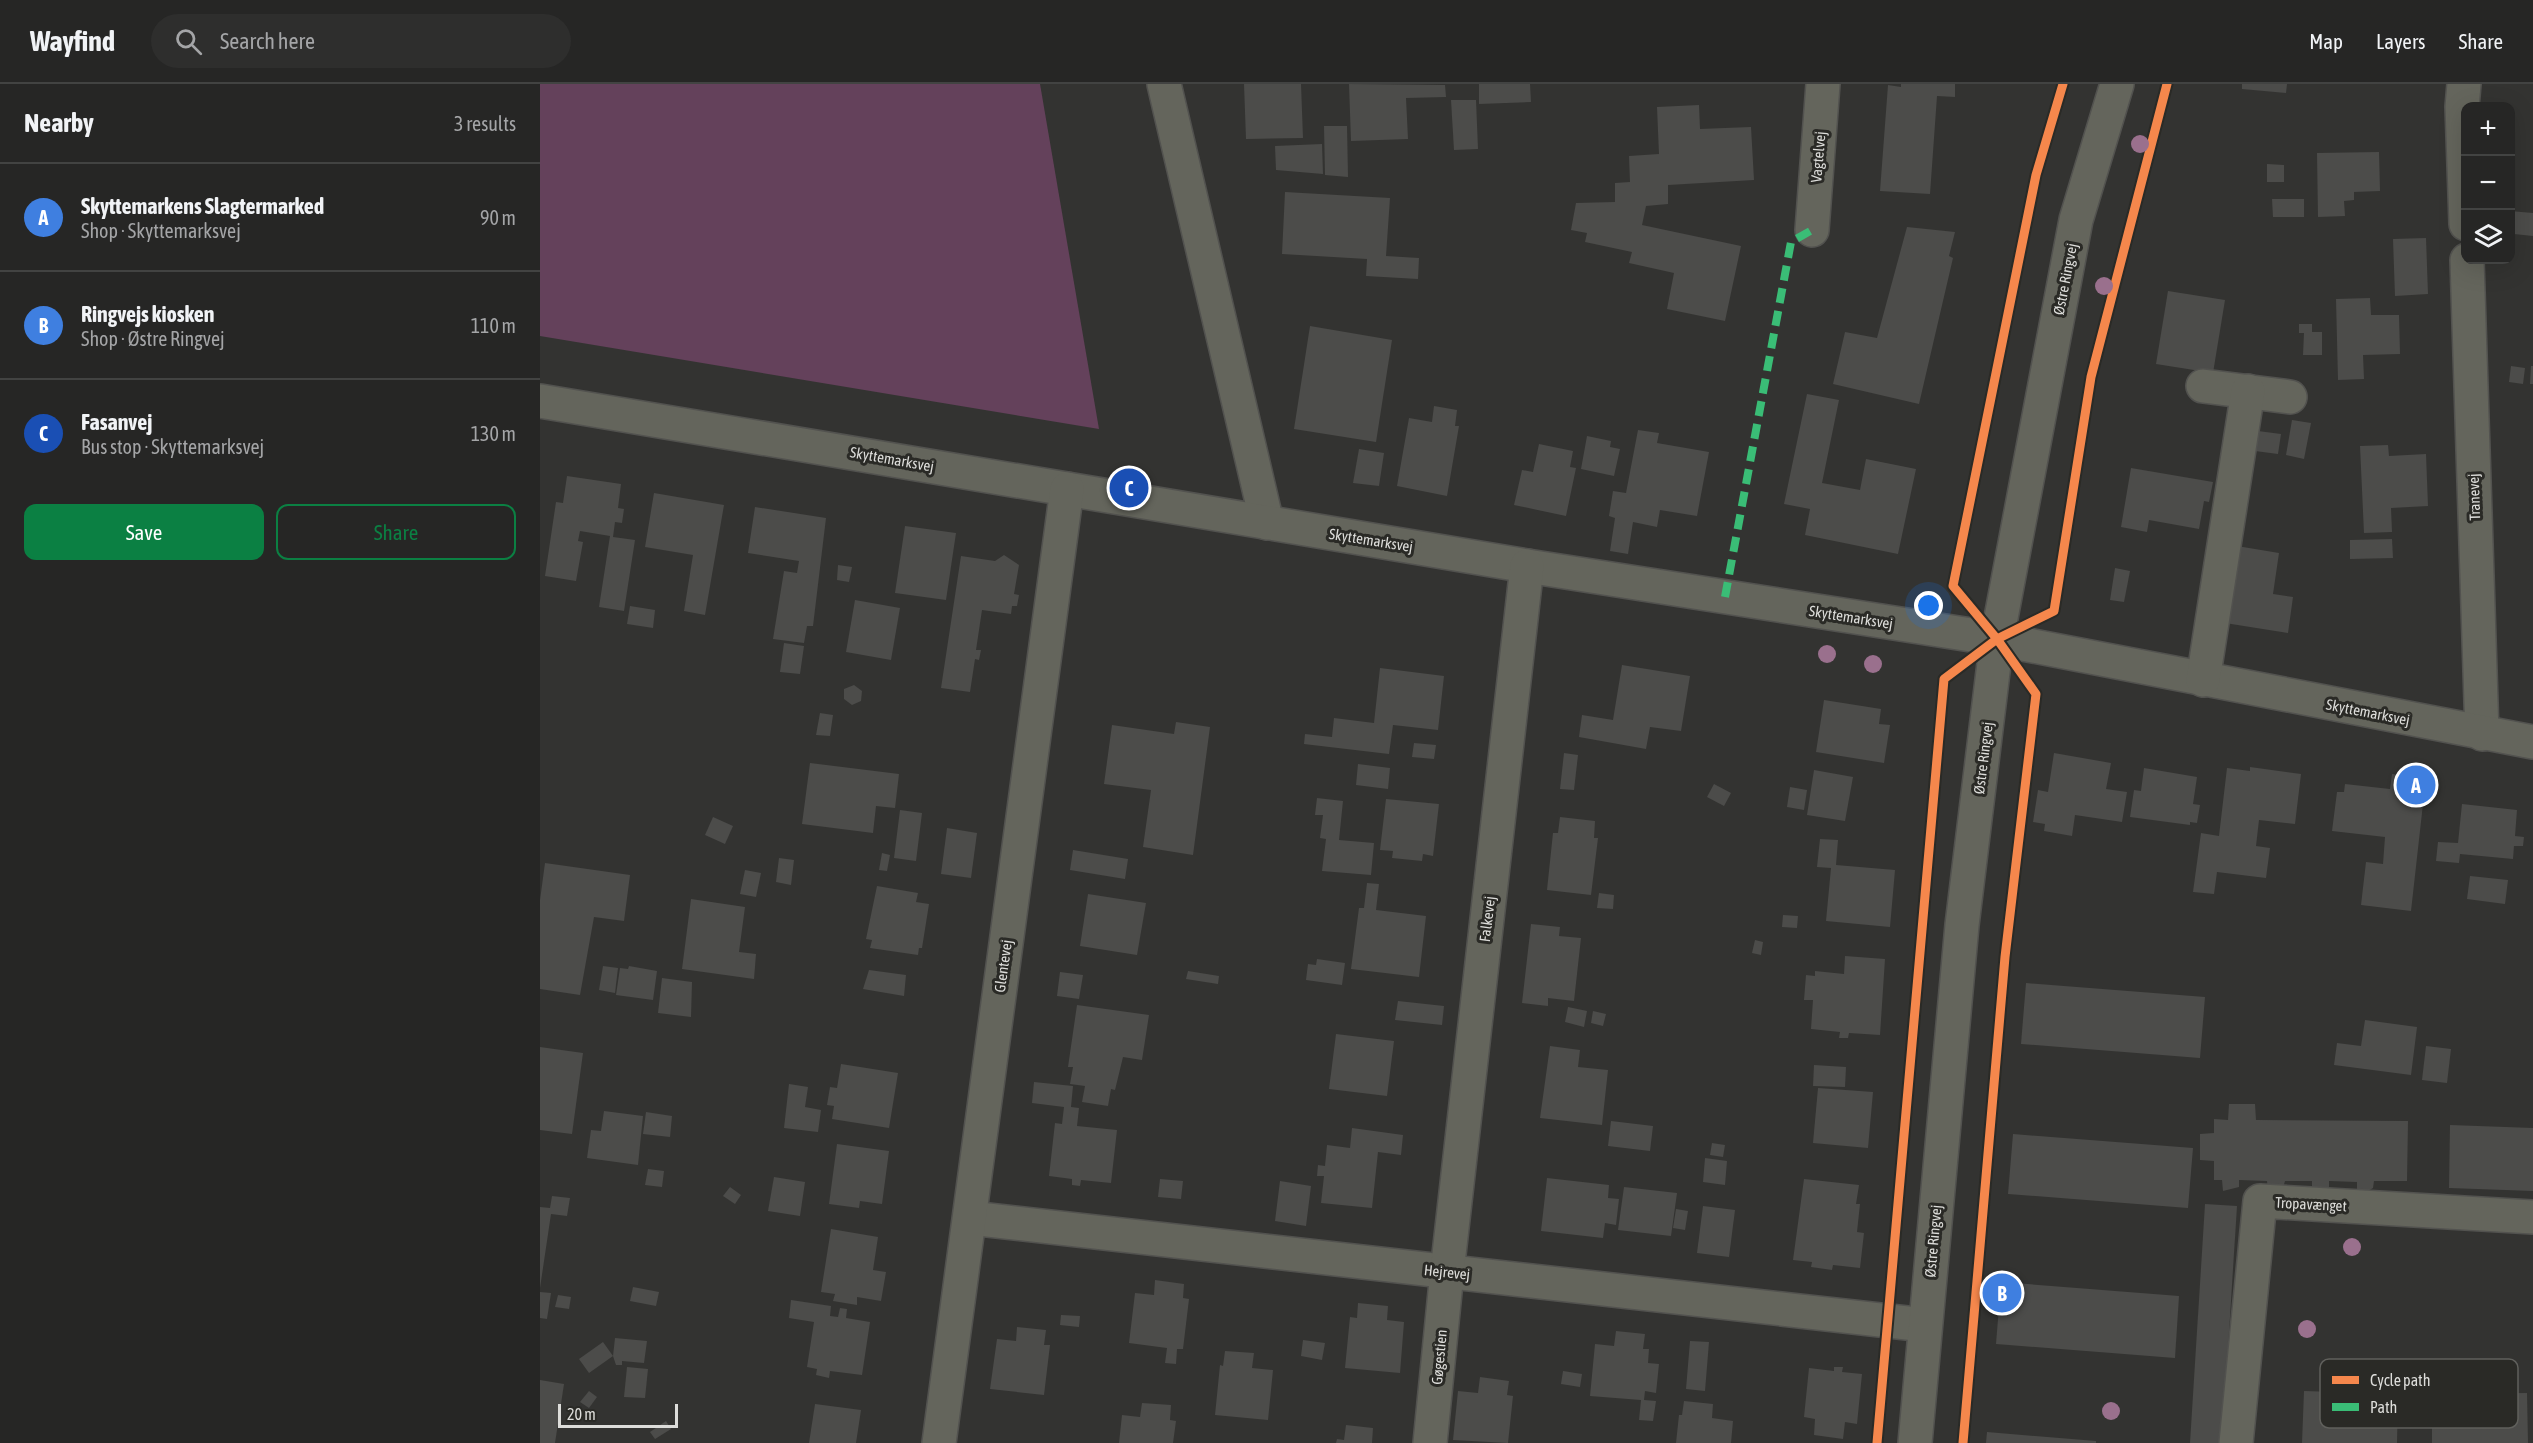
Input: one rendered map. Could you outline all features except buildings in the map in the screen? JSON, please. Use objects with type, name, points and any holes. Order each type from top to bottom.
[{"type":"street","points":[[1164,84],[1267,523]]},
{"type":"street","name":"Vagtelvej","points":[[1812,230],[1823,84]]},
{"type":"street","name":"Østre Ringvej","points":[[1916,1443],[1962,925],[1997,639],[2076,220],[2117,84]]},
{"type":"street","points":[[2464,84],[2462,107],[2466,210]]},
{"type":"street","name":"Tranevej","points":[[2467,264],[2482,734]]},
{"type":"street","points":[[2203,386],[2290,397]]},
{"type":"street","points":[[2203,680],[2248,391]]},
{"type":"street","name":"Skyttemarksvej","points":[[540,401],[1527,566],[1997,639],[2533,742]]},
{"type":"street","name":"Glentevej","points":[[939,1443],[1067,489]]},
{"type":"street","name":"Falkevej","points":[[1447,1272],[1527,566]]},
{"type":"street","name":"Tropavænget","points":[[2236,1443],[2260,1201],[2533,1217]]},
{"type":"street","name":"Hejrevej","points":[[970,1218],[1925,1325]]},
{"type":"street","name":"Gøgestien","points":[[1430,1443],[1447,1272]]},
{"type":"shaded area","points":[[540,84],[1040,84],[1099,429],[540,336]]},
{"type":"marked path","points":[[1725,597],[1791,242],[1812,230]]},
{"type":"cycle path","points":[[1963,1443],[2005,957],[2036,694],[1997,639],[1953,586],[2036,175],[2063,84]]},
{"type":"cycle path","points":[[1877,1443],[1944,679],[1997,639],[2054,611],[2091,377],[2167,84]]},
{"type":"place","name":"Fasanvej","points":[[1129,488]]},
{"type":"place","name":"Skyttemarkens Slagtermarked","points":[[2416,785]]},
{"type":"place","name":"Ringvejs kiosken","points":[[2002,1293]]}]
